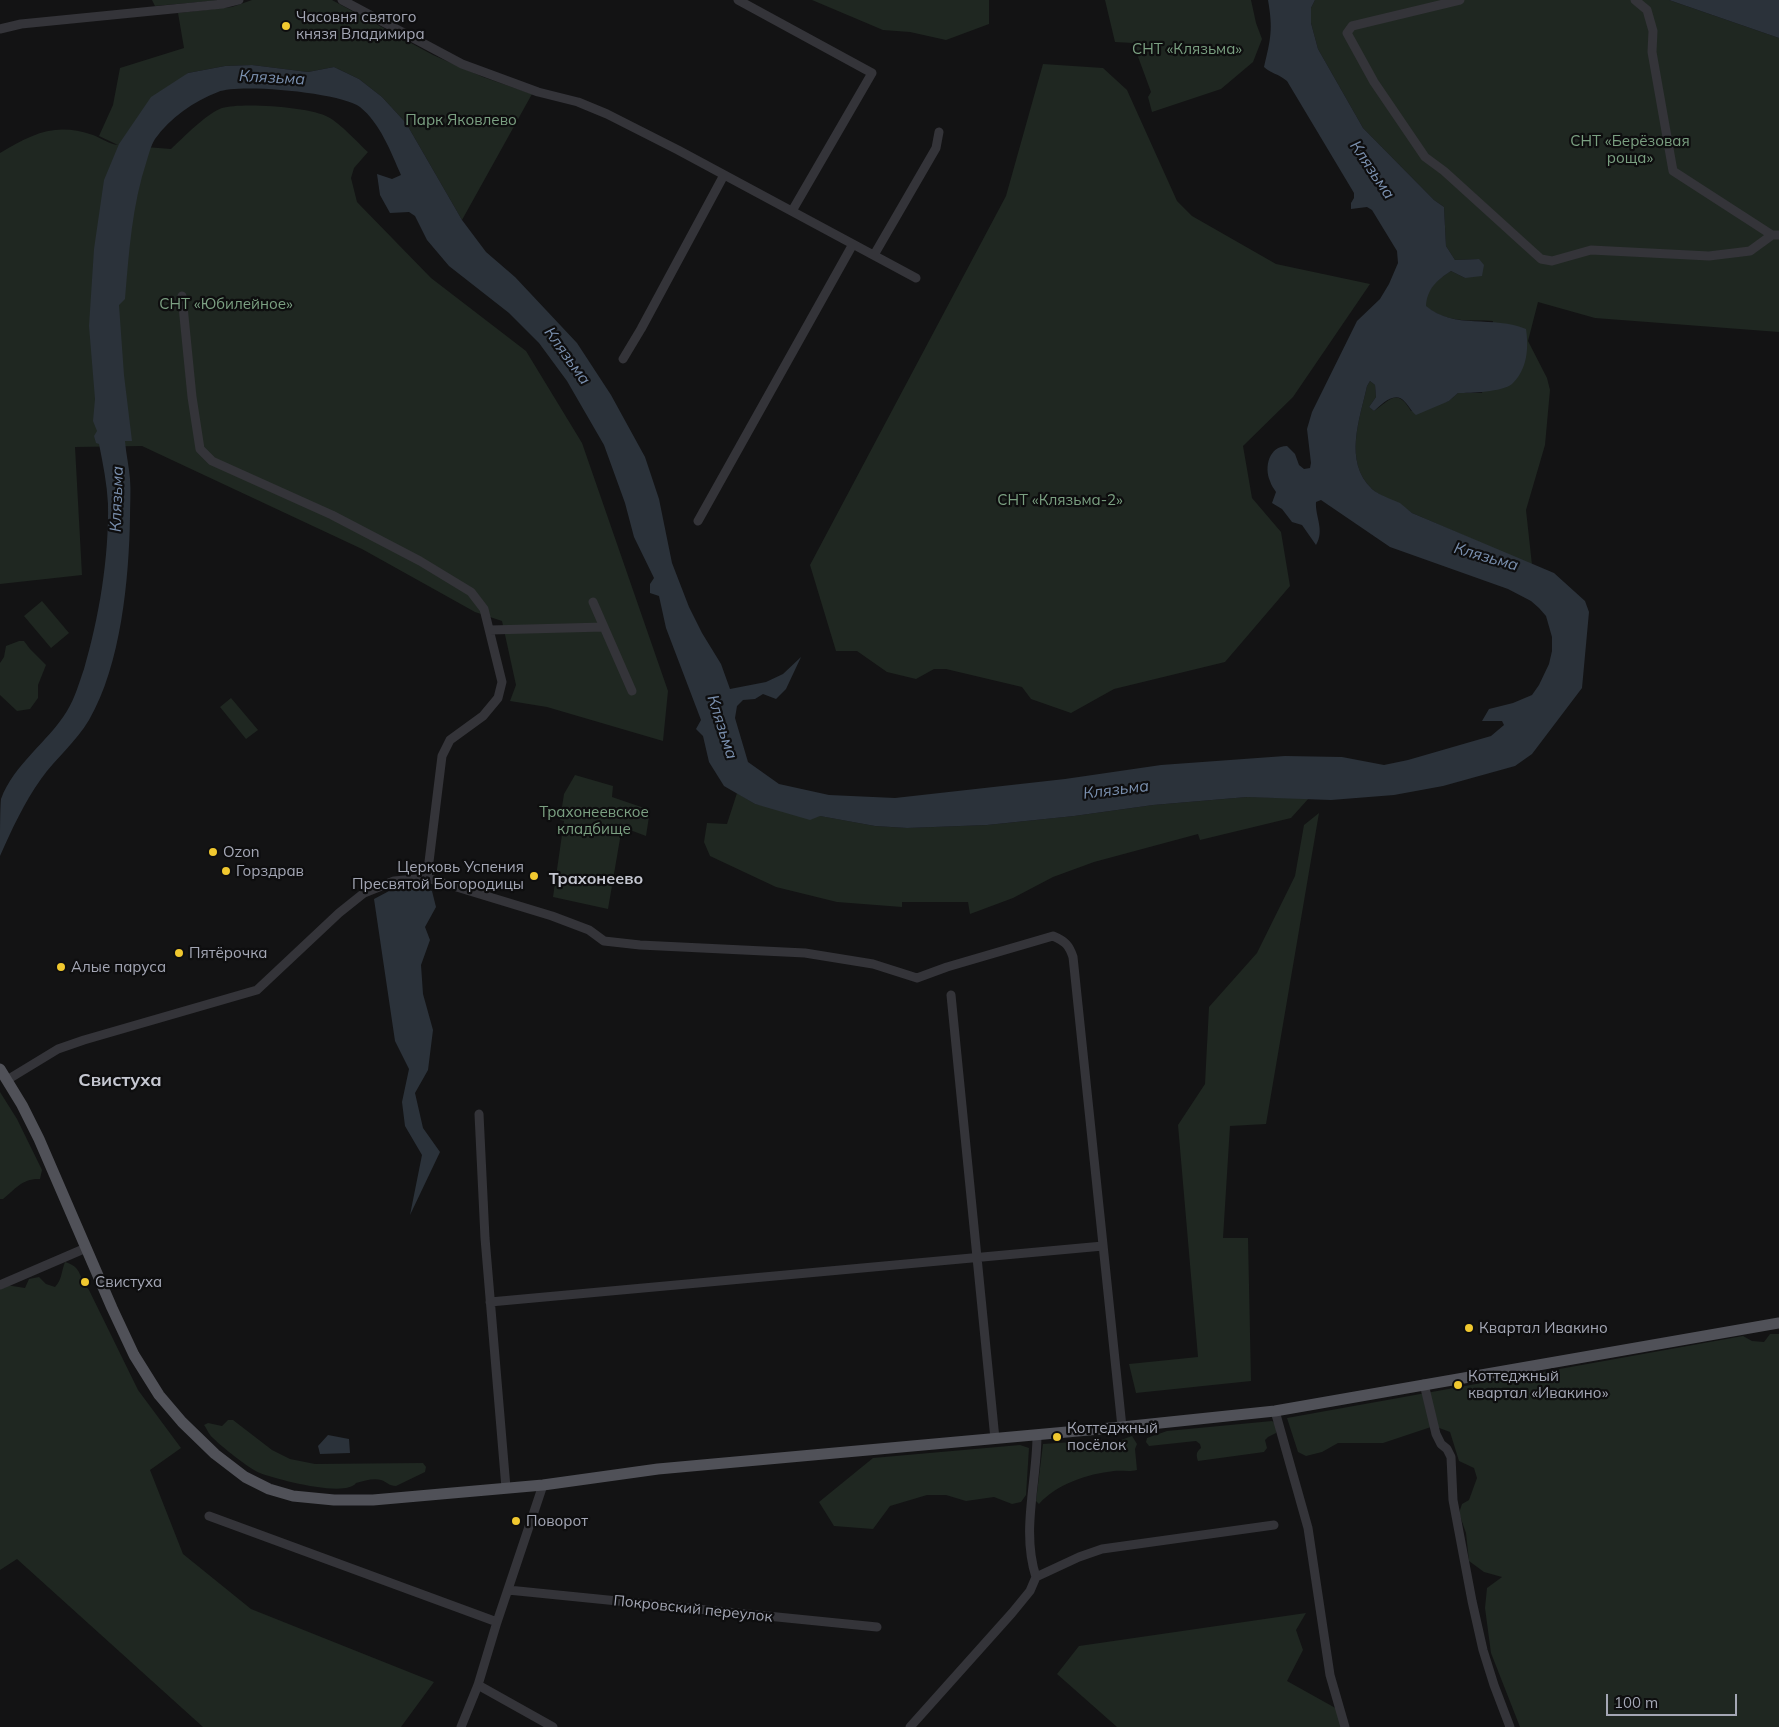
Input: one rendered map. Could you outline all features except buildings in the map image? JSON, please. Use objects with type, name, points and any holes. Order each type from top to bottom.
[{"type":"main road","points":[[0,1070],[39,1139],[134,1355],[159,1395],[182,1422],[215,1454],[245,1477],[269,1489],[293,1496],[334,1500],[373,1500],[543,1485],[658,1469],[1037,1435],[1275,1411],[1779,1323]]},
{"type":"street","points":[[0,29],[21,24],[223,4],[239,0]]},
{"type":"street","points":[[342,0],[462,64],[538,92],[578,102],[607,114],[916,278]]},
{"type":"street","points":[[738,0],[872,73],[792,211]]},
{"type":"street","points":[[1460,0],[1352,26],[1347,33],[1374,82],[1425,157],[1444,171],[1541,259],[1552,261],[1590,250],[1709,256],[1750,251],[1776,235],[1673,172],[1652,52],[1653,31],[1647,10],[1635,0]]},
{"type":"street","points":[[874,255],[936,148],[939,132]]},
{"type":"street","points":[[623,358],[642,329],[724,175]]},
{"type":"street","points":[[698,521],[853,244]]},
{"type":"street","points":[[182,296],[192,397],[200,449],[212,461],[332,515],[420,561],[471,592],[484,609],[502,682],[498,698],[483,716],[450,740],[442,756],[427,878]]},
{"type":"street","points":[[593,602],[632,690]]},
{"type":"street","points":[[490,630],[604,627]]},
{"type":"street","points":[[7,1080],[58,1049],[257,990],[338,914],[364,893],[394,881],[427,878],[552,916],[590,930],[604,941],[640,945],[805,953],[873,964],[917,978],[947,967],[1052,936],[1064,941],[1073,957],[1122,1427]]},
{"type":"street","points":[[951,994],[994,1439]]},
{"type":"street","points":[[480,1114],[482,1200],[506,1488]]},
{"type":"street","points":[[490,1302],[1103,1246]]},
{"type":"street","points":[[0,1285],[86,1248]]},
{"type":"street","points":[[1424,1384],[1436,1434],[1451,1457],[1453,1500],[1482,1650],[1510,1727]]},
{"type":"street","points":[[1275,1411],[1308,1528],[1330,1675],[1345,1727]]},
{"type":"street","points":[[1036,1577],[1031,1563],[1029,1533],[1037,1454],[1037,1435]]},
{"type":"street","points":[[461,1727],[478,1685],[543,1485]]},
{"type":"street","points":[[209,1516],[497,1622]]},
{"type":"street","points":[[910,1727],[1030,1591],[1036,1577],[1079,1557],[1102,1549],[1274,1525]]},
{"type":"street","name":"Покровский переулок","points":[[508,1590],[877,1627]]},
{"type":"street","points":[[478,1685],[553,1727]]},
{"type":"green space","points":[[152,0],[221,0],[155,6]]},
{"type":"green space","name":"СНТ «Юбилейное»","points":[[252,0],[332,0],[433,55],[483,77],[532,94],[462,220],[406,123],[382,97],[359,79],[334,67],[308,72],[252,65],[225,66],[188,73],[120,145],[171,149],[209,115],[222,108],[244,105],[276,106],[320,113],[343,128],[368,152],[354,168],[351,178],[357,202],[431,278],[526,351],[582,443],[668,691],[663,741],[547,707],[510,701],[516,685],[502,621],[475,612],[362,549],[142,446],[75,447],[82,575],[0,584],[0,153],[23,140],[55,130],[79,131],[118,145],[99,136],[113,105],[120,68],[184,48],[178,13],[232,7]]},
{"type":"green space","points":[[812,0],[989,0],[989,24],[946,40],[910,32],[883,30]]},
{"type":"green space","name":"СНТ «Клязьма»","points":[[1105,0],[1251,0],[1262,39],[1253,62],[1221,89],[1152,112],[1148,97],[1151,92],[1133,43],[1115,42]]},
{"type":"green space","name":"СНТ «Берёзовая роща»","points":[[1315,0],[1669,0],[1779,38],[1779,332],[1595,318],[1538,302],[1528,341],[1547,378],[1550,390],[1545,445],[1526,510],[1532,565],[1412,513],[1372,489],[1363,478],[1358,466],[1356,439],[1367,386],[1370,381],[1375,385],[1376,397],[1369,407],[1374,411],[1394,398],[1402,400],[1411,411],[1449,401],[1458,393],[1482,393],[1493,321],[1458,320],[1441,315],[1425,306],[1430,289],[1437,281],[1451,271],[1465,278],[1479,259],[1455,260],[1446,246],[1444,207],[1434,200],[1363,128],[1318,49],[1311,23],[1311,8]]},
{"type":"green space","name":"СНТ «Клязьма-2»","points":[[1043,64],[1103,68],[1127,90],[1177,201],[1192,216],[1276,264],[1370,284],[1293,397],[1243,446],[1252,498],[1281,532],[1290,586],[1225,662],[1114,689],[1071,713],[1031,699],[1022,687],[946,669],[934,669],[916,679],[887,672],[857,651],[836,651],[810,565],[1006,196]]},
{"type":"green space","points":[[42,601],[69,633],[51,648],[24,616]]},
{"type":"green space","points":[[24,641],[46,665],[38,685],[38,698],[30,709],[17,711],[0,695],[0,663],[4,657],[6,646]]},
{"type":"green space","points":[[231,698],[258,730],[246,739],[220,707]]},
{"type":"green space","name":"Трахонеевское кладбище","points":[[575,775],[613,786],[612,797],[650,810],[646,836],[622,827],[608,909],[553,897],[564,821],[560,820],[564,794]]},
{"type":"green space","points":[[737,793],[755,804],[875,826],[907,828],[987,825],[1153,805],[1247,797],[1309,798],[1291,818],[1200,840],[1198,834],[1094,862],[1053,877],[1013,898],[970,914],[968,902],[902,902],[902,907],[837,902],[776,887],[710,856],[704,842],[707,823],[727,824]]},
{"type":"green space","points":[[1319,813],[1266,1124],[1230,1126],[1223,1238],[1248,1238],[1251,1381],[1136,1393],[1129,1364],[1198,1357],[1178,1125],[1205,1084],[1209,1007],[1257,953],[1295,876],[1304,825]]},
{"type":"green space","points":[[0,1092],[17,1119],[42,1170],[40,1179],[24,1182],[3,1199],[0,1199]]},
{"type":"green space","points":[[65,1262],[78,1270],[138,1390],[181,1448],[150,1470],[183,1554],[251,1609],[434,1682],[401,1727],[203,1727],[17,1559],[0,1570],[0,1281],[6,1285],[25,1288],[29,1279],[39,1277],[46,1284],[55,1287],[60,1279]]},
{"type":"green space","points":[[1770,1334],[1779,1334],[1779,1727],[1520,1727],[1491,1653],[1485,1608],[1487,1588],[1502,1577],[1484,1572],[1469,1561],[1466,1533],[1459,1513],[1462,1504],[1469,1500],[1477,1478],[1474,1468],[1459,1461],[1450,1432],[1434,1426],[1383,1443],[1338,1443],[1322,1452],[1306,1456],[1298,1452],[1287,1418],[1743,1336],[1752,1341],[1764,1342]]},
{"type":"green space","points":[[228,1420],[233,1420],[272,1450],[290,1459],[315,1464],[423,1463],[426,1467],[425,1472],[396,1486],[375,1479],[339,1489],[310,1486],[280,1479],[260,1473],[242,1462],[212,1437],[204,1425],[208,1423],[222,1426]]},
{"type":"green space","points":[[1272,1421],[1276,1424],[1276,1433],[1265,1440],[1267,1448],[1264,1452],[1198,1461],[1197,1454],[1201,1448],[1200,1444],[1196,1441],[1149,1446],[1146,1442],[1147,1438],[1167,1431]]},
{"type":"green space","points":[[1132,1436],[1137,1444],[1135,1449],[1137,1470],[1114,1471],[1083,1477],[1055,1491],[1039,1504],[1036,1501],[1043,1444],[1103,1440],[1110,1444]]},
{"type":"green space","points":[[1020,1445],[1029,1448],[1026,1495],[1021,1502],[1012,1504],[994,1497],[966,1501],[946,1495],[927,1495],[890,1506],[873,1529],[834,1526],[819,1502],[873,1458]]},
{"type":"green space","points":[[1306,1613],[1296,1630],[1303,1650],[1287,1681],[1339,1710],[1344,1727],[1117,1727],[1057,1674],[1079,1646]]},
{"type":"water","name":"Клязьма","points":[[1268,0],[1315,0],[1311,8],[1311,23],[1318,49],[1363,128],[1434,200],[1444,207],[1446,246],[1455,260],[1479,259],[1484,265],[1482,276],[1465,278],[1451,271],[1446,274],[1431,290],[1426,306],[1449,318],[1501,323],[1526,329],[1527,352],[1524,366],[1512,384],[1501,389],[1486,392],[1458,393],[1449,401],[1416,415],[1405,402],[1397,397],[1389,399],[1374,411],[1369,407],[1376,397],[1375,385],[1370,381],[1367,386],[1356,439],[1358,466],[1363,478],[1372,489],[1400,503],[1412,513],[1554,573],[1585,601],[1589,612],[1582,688],[1532,754],[1515,766],[1443,786],[1394,795],[1331,800],[1247,797],[1153,805],[987,825],[907,828],[875,826],[820,816],[810,820],[755,804],[724,786],[709,762],[703,736],[696,729],[701,720],[666,628],[659,596],[650,593],[650,584],[654,578],[634,537],[625,503],[604,445],[567,381],[539,343],[509,313],[449,266],[427,240],[415,216],[409,212],[390,213],[380,195],[377,174],[392,179],[401,175],[379,129],[360,107],[333,97],[313,94],[267,89],[229,89],[200,100],[183,111],[161,131],[150,150],[138,194],[132,229],[125,299],[119,305],[124,375],[132,441],[125,441],[130,474],[128,567],[116,648],[100,698],[89,720],[35,788],[0,856],[1,799],[14,775],[59,722],[72,701],[84,669],[102,588],[107,545],[108,504],[99,444],[96,443],[94,436],[97,431],[93,421],[95,399],[89,326],[94,249],[104,180],[119,144],[151,97],[188,73],[225,66],[252,65],[308,72],[334,67],[359,79],[382,97],[406,123],[462,220],[486,252],[515,277],[577,343],[611,395],[645,457],[659,499],[672,563],[689,607],[721,664],[730,689],[766,682],[783,674],[801,657],[786,689],[776,699],[763,694],[755,699],[743,700],[737,706],[735,718],[748,762],[779,784],[829,795],[895,798],[1065,779],[1161,765],[1285,756],[1342,757],[1384,765],[1491,736],[1504,725],[1502,721],[1482,721],[1489,709],[1513,703],[1532,695],[1549,664],[1552,651],[1552,637],[1546,616],[1539,608],[1531,601],[1508,589],[1390,547],[1321,500],[1316,502],[1320,534],[1316,545],[1302,525],[1292,522],[1282,509],[1272,503],[1276,492],[1268,475],[1268,464],[1272,453],[1281,447],[1287,446],[1295,454],[1299,465],[1304,469],[1310,468],[1307,429],[1312,412],[1357,321],[1380,299],[1398,263],[1397,251],[1372,210],[1367,207],[1351,209],[1354,193],[1287,81],[1264,67],[1270,34]]},
{"type":"water","points":[[1669,0],[1779,0],[1779,38]]},
{"type":"water","points":[[419,887],[432,891],[436,907],[425,927],[430,940],[421,965],[423,994],[433,1030],[428,1070],[415,1093],[423,1128],[440,1152],[410,1215],[422,1155],[405,1126],[402,1102],[409,1069],[395,1041],[374,899],[391,890]]},
{"type":"water","points":[[328,1435],[349,1439],[350,1453],[320,1454],[318,1446]]},
{"type":"place","name":"Часовня святого князя Владимира","points":[[286,26]]},
{"type":"place","name":"Ozon","points":[[213,852]]},
{"type":"place","name":"Горздрав","points":[[226,871]]},
{"type":"place","name":"Церковь Успения Пресвятой Богородицы","points":[[534,876]]},
{"type":"place","name":"Пятёрочка","points":[[179,953]]},
{"type":"place","name":"Алые паруса","points":[[61,967]]},
{"type":"place","name":"Свистуха","points":[[85,1282]]},
{"type":"place","name":"Квартал Ивакино","points":[[1469,1328]]},
{"type":"place","name":"Коттеджный квартал «Ивакино»","points":[[1458,1385]]},
{"type":"place","name":"Коттеджный посёлок","points":[[1057,1437]]},
{"type":"place","name":"Поворот","points":[[516,1521]]},
{"type":"district","name":"Трахонеево","points":[[596,879]]},
{"type":"district","name":"Свистуха","points":[[120,1081]]},
{"type":"park label","name":"Парк Яковлево","points":[[461,120]]}]
